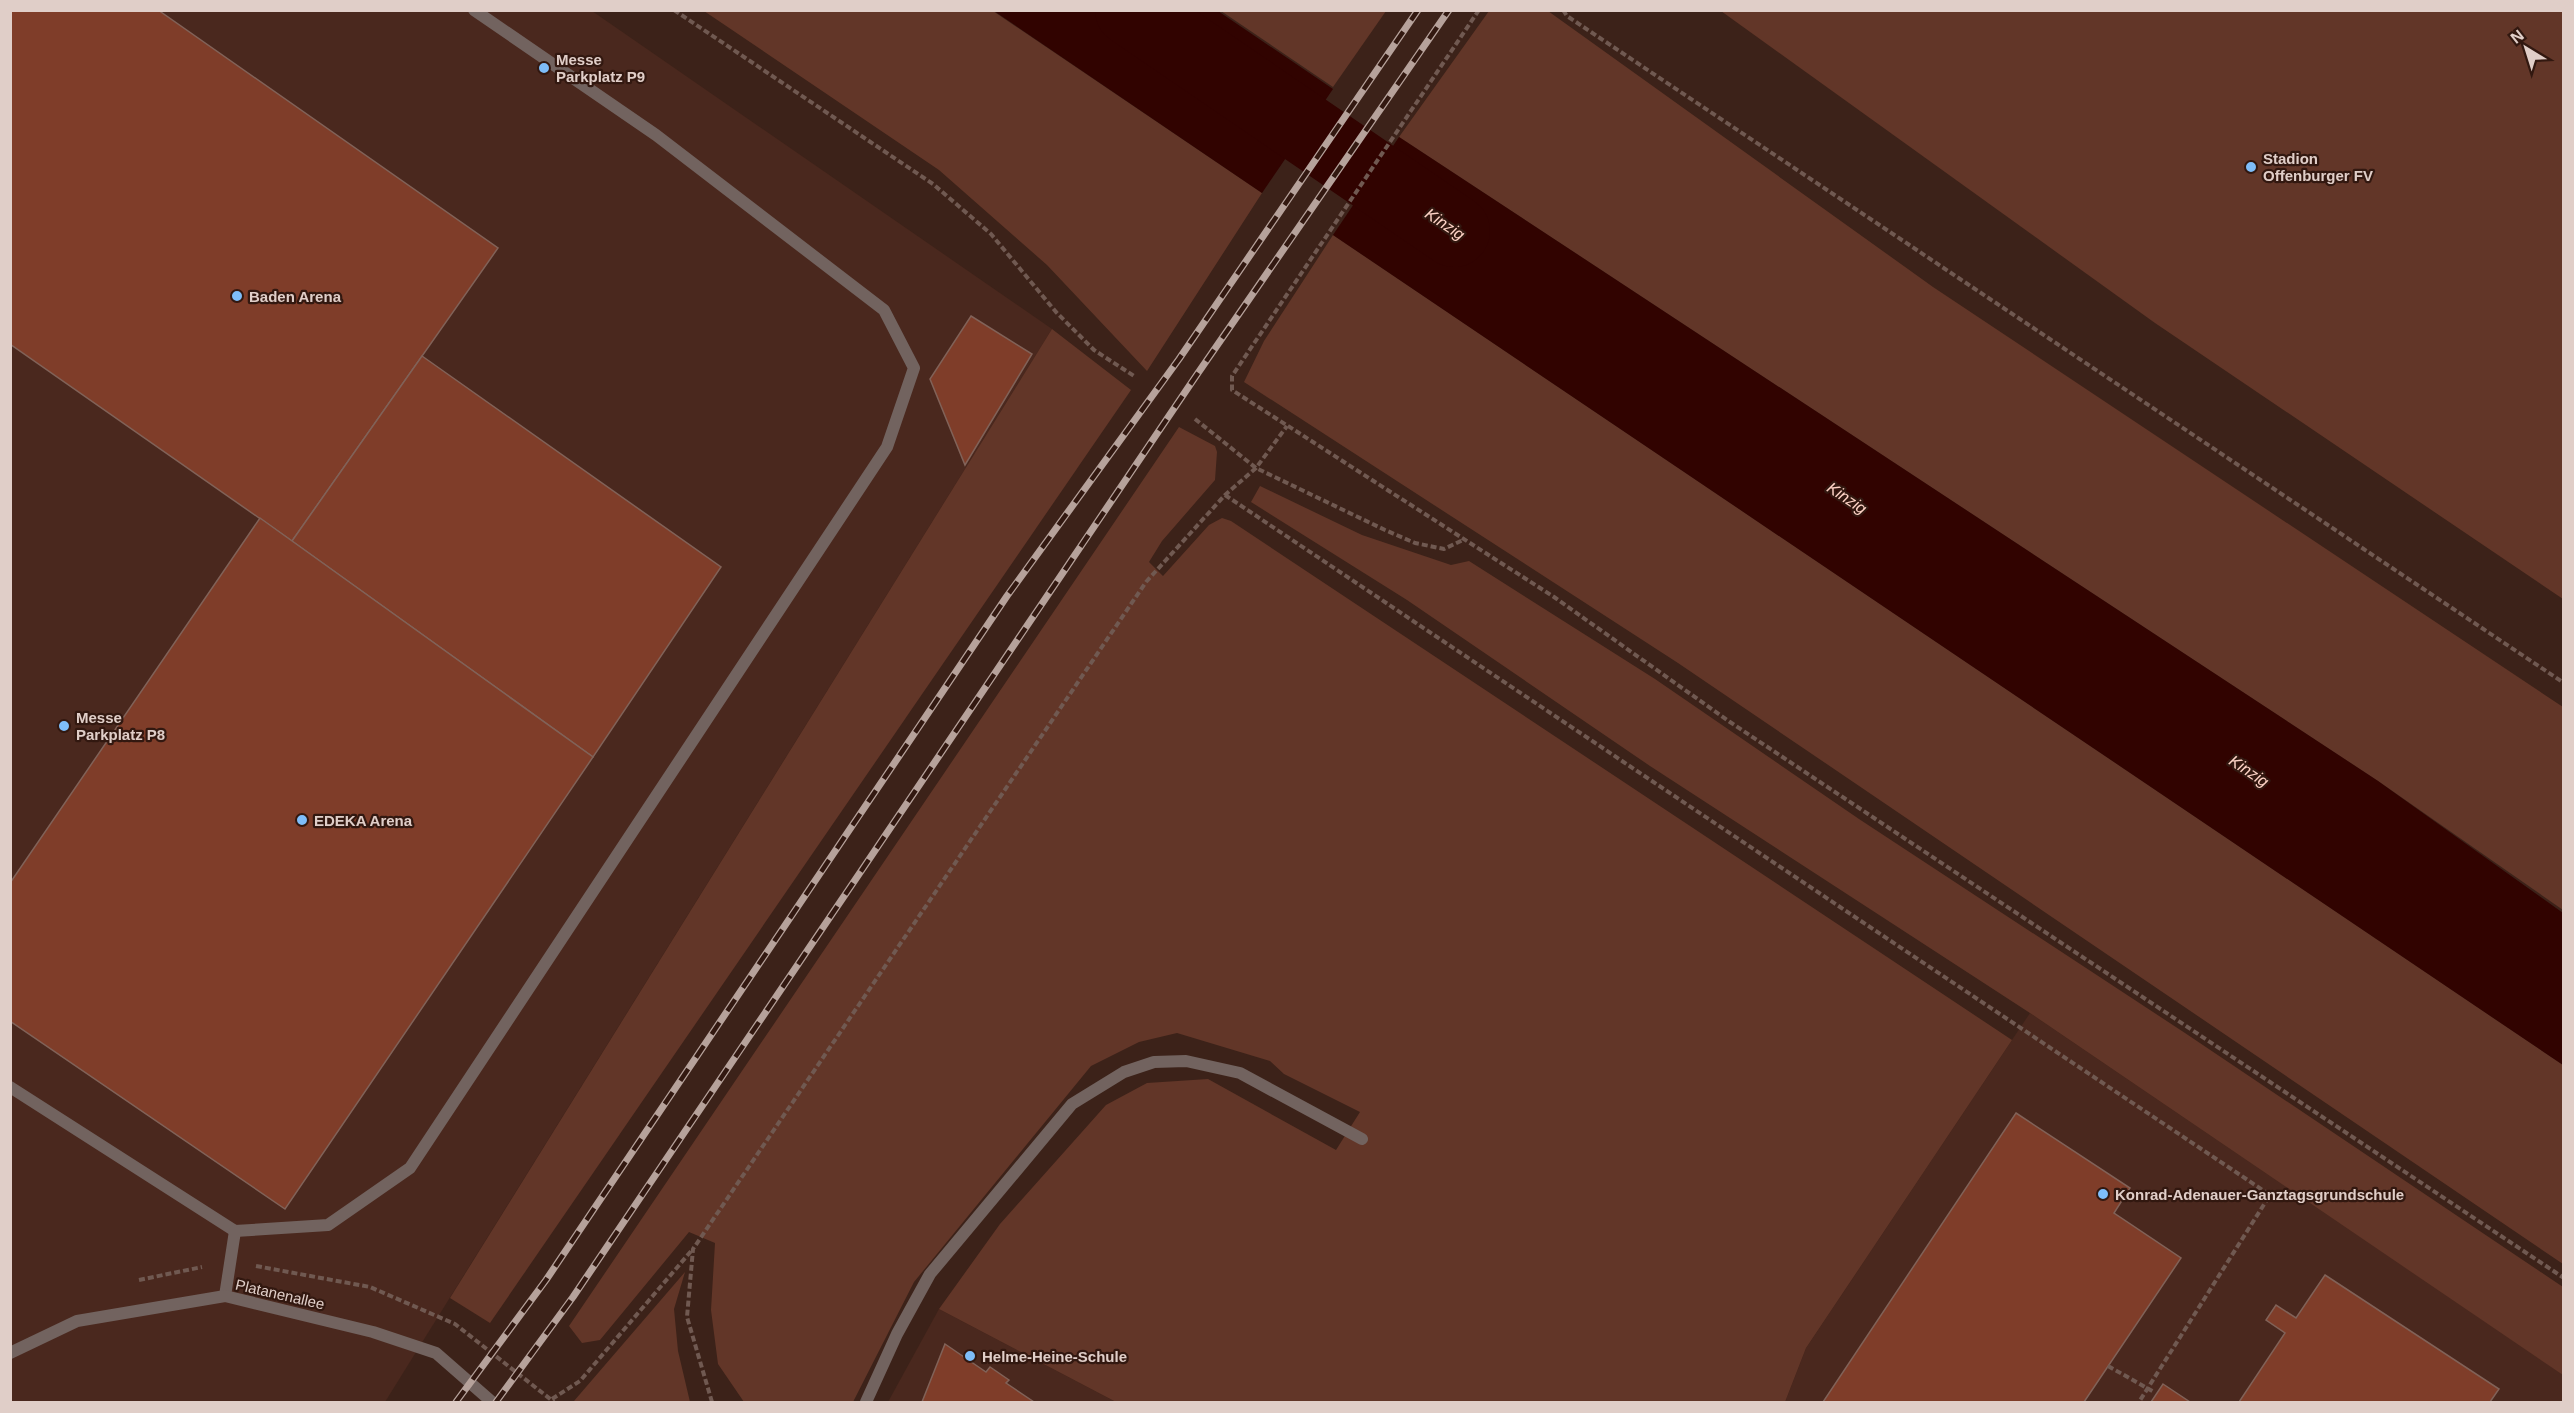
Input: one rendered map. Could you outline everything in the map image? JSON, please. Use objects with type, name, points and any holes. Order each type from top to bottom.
[{"type":"street","points":[[10,1087],[235,1231],[328,1225],[410,1168],[887,447],[914,368],[884,310],[656,135],[474,10]]},
{"type":"street","points":[[866,1402],[897,1334],[930,1274],[1072,1104],[1124,1072],[1154,1062],[1186,1061],[1239,1073],[1362,1139]]},
{"type":"street","points":[[225,1296],[235,1231]]},
{"type":"street","name":"Platanenallee","points":[[10,1353],[77,1321],[225,1296],[373,1332],[436,1353],[492,1402]]},
{"type":"path","points":[[674,10],[933,184],[992,234],[1056,312],[1094,350],[1134,376]]},
{"type":"path","points":[[1479,10],[1232,376],[1232,390],[1466,538],[1554,597],[1730,722],[2564,1278]]},
{"type":"path","points":[[1563,10],[1587,29],[2564,683]]},
{"type":"path","points":[[1195,419],[1256,468],[1415,543],[1444,549],[1466,538]]},
{"type":"path","points":[[455,1324],[553,1401],[580,1381],[693,1249],[1146,582],[1225,495],[1256,468],[1287,426]]},
{"type":"path","points":[[1225,495],[2270,1196],[2139,1402]]},
{"type":"path","points":[[693,1249],[687,1317],[712,1402]]},
{"type":"path","points":[[2108,1366],[2154,1392]]},
{"type":"shaded area","points":[[10,11],[592,11],[1052,329],[385,1402],[11,1402]]},
{"type":"shaded area","points":[[704,11],[993,11],[1262,193],[1147,371],[1047,265],[939,170]]},
{"type":"shaded area","points":[[1221,11],[1386,11],[1333,87]]},
{"type":"shaded area","points":[[1489,11],[1548,11],[1933,287],[2563,707],[2563,910],[2378,781],[1399,137]]},
{"type":"shaded area","name":"Stadion Offenburger FV","points":[[1721,11],[2563,11],[2563,599],[2155,323]]},
{"type":"shaded area","points":[[1333,235],[2563,1065],[2563,1264],[1678,663],[1244,382],[1264,341]]},
{"type":"shaded area","points":[[1052,329],[1131,390],[490,1323],[450,1298]]},
{"type":"shaded area","points":[[1179,427],[1215,446],[1217,452],[1215,480],[1162,541],[1149,562],[1163,576],[1209,525],[1222,518],[1231,521],[2012,1040],[1806,1348],[1785,1402],[1116,1402],[939,1309],[1000,1224],[1106,1105],[1147,1083],[1208,1079],[1336,1150],[1360,1112],[1284,1074],[1270,1061],[1177,1033],[1139,1042],[1091,1066],[914,1282],[853,1402],[744,1402],[718,1364],[711,1310],[715,1243],[689,1232],[600,1340],[582,1343],[569,1326]]},
{"type":"shaded area","points":[[1260,486],[1362,535],[1451,565],[1469,561],[1655,679],[1859,819],[2185,1033],[2563,1287],[2563,1375],[2030,1013],[1650,766],[1407,600],[1251,502]]},
{"type":"shaded area","name":"Konrad-Adenauer-Ganztagsgrundschule","points":[[2030,1013],[2564,1375],[2563,1402],[1785,1402],[1806,1348]]},
{"type":"shaded area","points":[[685,1272],[674,1309],[678,1351],[690,1402],[575,1402],[574,1401]]},
{"type":"shaded area","name":"Helme-Heine-Schule","points":[[939,1309],[1116,1402],[888,1402]]},
{"type":"water","points":[[994,11],[1218,11],[1333,89],[1262,193]]},
{"type":"water","points":[[1399,137],[2378,781],[2563,913],[2563,1065],[1333,235]]},
{"type":"building","name":"Baden Arena","points":[[10,10],[158,10],[498,248],[292,541],[10,344]]},
{"type":"building","points":[[971,316],[1032,354],[965,465],[930,379]]},
{"type":"building","points":[[422,356],[721,567],[593,757],[292,541]]},
{"type":"building","name":"EDEKA Arena","points":[[260,518],[593,757],[285,1209],[10,1021],[10,883]]},
{"type":"building","points":[[2016,1113],[2130,1188],[2114,1213],[2181,1258],[2084,1402],[1823,1402]]},
{"type":"building","points":[[2325,1275],[2499,1389],[2490,1402],[2239,1402],[2285,1333],[2266,1320],[2276,1305],[2296,1318]]},
{"type":"building","points":[[945,1344],[986,1372],[990,1367],[1009,1380],[1006,1383],[1034,1402],[922,1402]]},
{"type":"building","points":[[2163,1384],[2190,1402],[2151,1402]]},
{"type":"waterway","name":"Kinzig","points":[[1131,10],[1454,231]]},
{"type":"railway","points":[[456,1402],[546,1280],[1007,596],[1179,359],[1418,10]]},
{"type":"railway","points":[[496,1402],[573,1297],[1198,373],[1449,10]]},
{"type":"place","name":"Messe Parkplatz P9","points":[[544,68]]},
{"type":"place","name":"Stadion Offenburger FV","points":[[2251,167]]},
{"type":"place","name":"Baden Arena","points":[[237,296]]},
{"type":"place","name":"Messe Parkplatz P8","points":[[64,726]]},
{"type":"place","name":"EDEKA Arena","points":[[302,820]]},
{"type":"place","name":"Konrad-Adenauer-Ganztagsgrundschule","points":[[2103,1194]]},
{"type":"place","name":"Helme-Heine-Schule","points":[[970,1356]]}]
